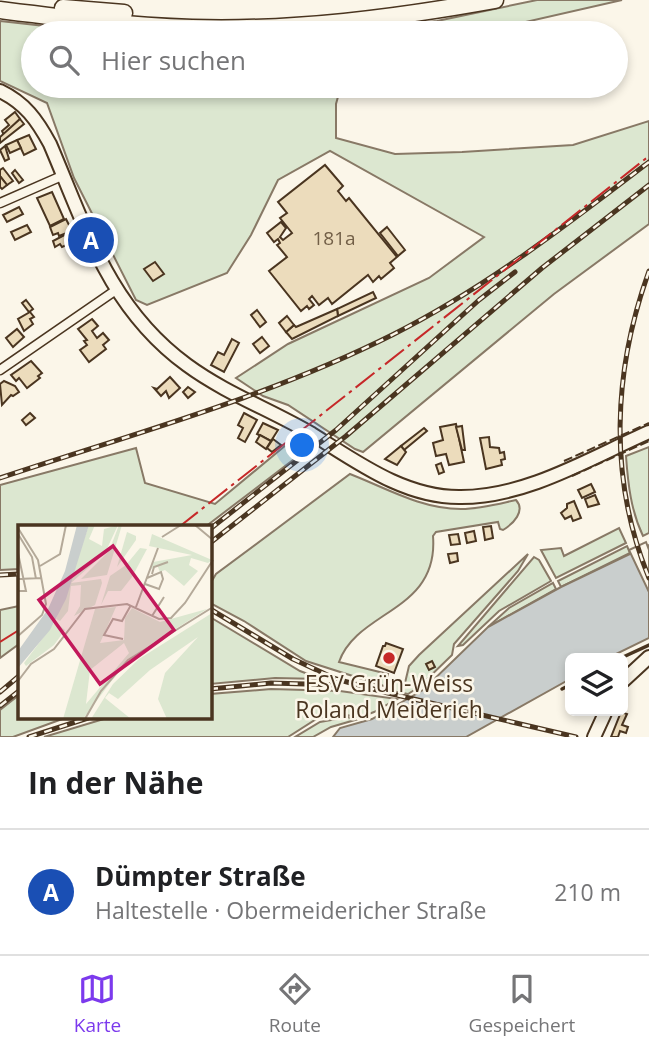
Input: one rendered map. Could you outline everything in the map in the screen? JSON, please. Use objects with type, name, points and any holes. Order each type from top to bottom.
[{"type":"highway","points":[[1,0],[58,8],[194,17],[314,15],[383,10],[440,0]]},
{"type":"highway","points":[[358,21],[495,0]]},
{"type":"highway","points":[[0,10],[82,21]]},
{"type":"main road","points":[[0,91],[25,106],[39,123],[106,274],[138,320],[159,342],[192,369],[382,476],[418,491],[459,498],[509,491],[649,432]]},
{"type":"main road","points":[[628,676],[649,657]]},
{"type":"main road","points":[[594,737],[604,716]]},
{"type":"street","points":[[0,203],[64,175]]},
{"type":"street","points":[[0,370],[116,290]]},
{"type":"green space","points":[[537,0],[622,0],[530,21],[437,21]]},
{"type":"green space","points":[[0,21],[21,23],[21,91],[0,81]]},
{"type":"green space","points":[[36,98],[338,98],[336,138],[395,154],[573,145],[649,121],[649,224],[554,294],[363,452],[288,405],[263,396],[236,378],[288,344],[429,278],[484,237],[330,151],[278,180],[251,235],[227,273],[147,305],[136,300],[74,178],[47,103]]},
{"type":"green space","points":[[298,435],[310,447],[208,525],[18,525],[18,569],[0,570],[0,485],[136,448],[145,483],[215,504]]},
{"type":"green space","points":[[649,447],[649,533],[643,536],[631,497],[626,456]]},
{"type":"green space","points":[[350,474],[404,497],[446,508],[468,509],[516,500],[519,513],[503,530],[498,522],[436,532],[433,536],[431,561],[423,580],[411,596],[362,631],[348,645],[339,662],[388,674],[387,679],[405,683],[409,666],[419,655],[528,554],[518,571],[454,644],[452,655],[408,694],[306,661],[212,604],[212,581],[216,574]]},
{"type":"green space","points":[[619,528],[626,543],[556,578],[541,550],[561,548],[564,556]]},
{"type":"green space","points":[[627,546],[630,553],[561,587],[558,581]]},
{"type":"green space","points":[[534,557],[539,560],[551,581],[499,611],[463,645],[458,646]]},
{"type":"green space","points":[[553,583],[556,589],[488,627],[509,608]]},
{"type":"green space","points":[[18,606],[18,645],[0,658],[0,610]]},
{"type":"green space","points":[[212,618],[300,671],[321,679],[275,678],[212,684]]},
{"type":"green space","points":[[271,689],[340,691],[397,699],[361,717],[338,714],[318,718],[288,737],[44,737],[100,720],[212,720],[212,694]]},
{"type":"green space","points":[[18,696],[18,720],[60,720],[13,737],[0,737],[0,710]]},
{"type":"green space","points":[[348,717],[355,720],[331,727],[313,737],[295,737],[320,722]]},
{"type":"shaded area","points":[[649,545],[649,638],[618,653],[565,653],[565,682],[466,737],[333,737],[340,728],[372,719],[423,690],[488,627],[561,587]]},
{"type":"pier","points":[[646,542],[649,550],[649,592],[629,550]]},
{"type":"building","points":[[15,112],[20,119],[4,135],[2,131],[9,125],[5,120]]},
{"type":"building","points":[[20,119],[24,124],[0,143],[0,137]]},
{"type":"building","points":[[29,135],[36,149],[24,155],[17,140]]},
{"type":"building","points":[[17,140],[21,148],[10,153],[6,145]]},
{"type":"building","points":[[5,146],[9,159],[5,161],[0,150]]},
{"type":"building","points":[[325,165],[343,186],[338,191],[346,201],[349,198],[397,257],[390,263],[394,268],[381,279],[379,276],[373,282],[368,275],[332,304],[328,298],[319,305],[312,296],[309,299],[314,305],[301,311],[269,271],[287,257],[277,245],[280,243],[278,239],[274,242],[267,233],[281,222],[286,228],[280,237],[283,240],[292,233],[280,218],[287,213],[278,202]]},
{"type":"building","points":[[3,168],[13,181],[7,185],[0,176],[0,170]]},
{"type":"building","points":[[15,170],[23,180],[19,183],[12,173]]},
{"type":"building","points":[[0,176],[7,185],[2,189],[0,187]]},
{"type":"building","points":[[52,192],[64,219],[50,226],[37,198]]},
{"type":"building","points":[[19,207],[23,214],[7,222],[3,215]]},
{"type":"building","points":[[66,219],[72,231],[59,236],[58,233],[53,235],[50,227]]},
{"type":"building","points":[[27,225],[31,232],[15,240],[11,232]]},
{"type":"building","points":[[387,227],[405,250],[398,256],[380,233]]},
{"type":"building","points":[[72,231],[76,241],[55,247],[53,241]]},
{"type":"building","points":[[155,262],[164,274],[153,281],[144,269]]},
{"type":"building","points":[[373,292],[376,298],[338,316],[337,309]]},
{"type":"building","points":[[26,300],[33,309],[29,312],[22,303]]},
{"type":"building","points":[[337,309],[338,316],[292,339],[286,332],[294,325],[296,327]]},
{"type":"building","points":[[257,310],[266,322],[260,327],[251,315]]},
{"type":"building","points":[[30,312],[34,317],[30,319],[33,324],[24,331],[18,319]]},
{"type":"building","points":[[287,316],[294,325],[286,332],[279,323]]},
{"type":"building","points":[[92,319],[98,326],[92,331],[97,338],[103,333],[109,340],[103,345],[106,349],[89,362],[80,350],[87,345],[84,341],[87,340],[78,329]]},
{"type":"building","points":[[17,329],[24,337],[13,347],[6,338]]},
{"type":"building","points":[[262,337],[269,346],[260,353],[253,344]]},
{"type":"building","points":[[232,339],[239,343],[224,372],[211,365],[218,352],[224,355]]},
{"type":"building","points":[[31,361],[42,373],[38,376],[40,378],[27,388],[19,378],[16,381],[11,375]]},
{"type":"building","points":[[170,377],[180,388],[169,398],[166,391],[161,396],[154,388],[157,389]]},
{"type":"building","points":[[4,381],[15,386],[19,392],[11,395],[2,405],[0,384]]},
{"type":"building","points":[[188,387],[195,392],[188,398],[183,392]]},
{"type":"building","points":[[30,413],[35,418],[26,425],[22,420]]},
{"type":"building","points":[[244,413],[257,420],[245,442],[238,438],[243,428],[238,425]]},
{"type":"building","points":[[263,423],[278,430],[271,441],[257,434]]},
{"type":"building","points":[[456,424],[464,462],[449,465],[446,454],[436,456],[433,443],[443,440],[440,427]]},
{"type":"building","points":[[462,426],[465,450],[462,450],[456,427]]},
{"type":"building","points":[[424,428],[427,431],[404,450],[401,446]]},
{"type":"building","points":[[260,435],[271,441],[266,449],[256,442]]},
{"type":"building","points":[[489,437],[490,447],[499,448],[500,453],[504,452],[505,459],[501,460],[502,465],[486,469],[480,438]]},
{"type":"building","points":[[273,439],[281,445],[272,452],[267,448]]},
{"type":"building","points":[[401,446],[406,452],[397,465],[385,459]]},
{"type":"building","points":[[441,463],[444,472],[439,474],[436,465]]},
{"type":"building","points":[[591,484],[595,492],[582,498],[578,490]]},
{"type":"building","points":[[595,495],[599,504],[588,507],[585,499]]},
{"type":"building","points":[[574,501],[581,518],[573,521],[571,516],[565,519],[561,513],[567,508],[567,504]]},
{"type":"building","points":[[491,526],[493,538],[485,540],[483,527]]},
{"type":"building","points":[[474,531],[476,541],[467,543],[465,533]]},
{"type":"building","points":[[458,534],[460,544],[451,545],[449,535]]},
{"type":"building","points":[[457,553],[458,561],[450,563],[448,554]]},
{"type":"building","name":"ESV Grün-Weiss Roland Meiderich","points":[[386,643],[403,649],[394,673],[376,666]]},
{"type":"building","points":[[432,661],[435,667],[429,670],[426,664]]},
{"type":"building","points":[[619,716],[626,716],[622,725],[628,727],[626,733],[620,731],[618,737],[611,737]]},
{"type":"railway","points":[[0,478],[249,396],[394,334],[493,276],[557,232],[649,162]]},
{"type":"railway","points":[[212,541],[346,436],[542,268],[649,185]]},
{"type":"railway","points":[[649,271],[628,347],[620,424],[621,463],[627,502],[649,578]]},
{"type":"railway","points":[[212,527],[336,430],[479,300],[515,272]]},
{"type":"railway","points":[[0,575],[18,574]]},
{"type":"railway","points":[[212,610],[293,659],[336,679],[576,737]]},
{"type":"railway","points":[[0,692],[18,677]]},
{"type":"railway","points":[[212,689],[271,683],[339,685]]},
{"type":"railway","points":[[0,706],[18,692]]},
{"type":"railway","points":[[29,737],[82,720]]},
{"type":"fence","points":[[564,461],[649,423]]},
{"type":"fence","points":[[572,476],[649,441]]},
{"type":"wall","points":[[628,655],[649,645]]},
{"type":"power","points":[[182,525],[649,156]]},
{"type":"power","points":[[0,642],[18,631]]},
{"type":"place","name":"Dümpter Straße","points":[[91,240]]},
{"type":"place","name":"ESV Grün-Weiss Roland Meiderich","points":[[389,658]]}]
